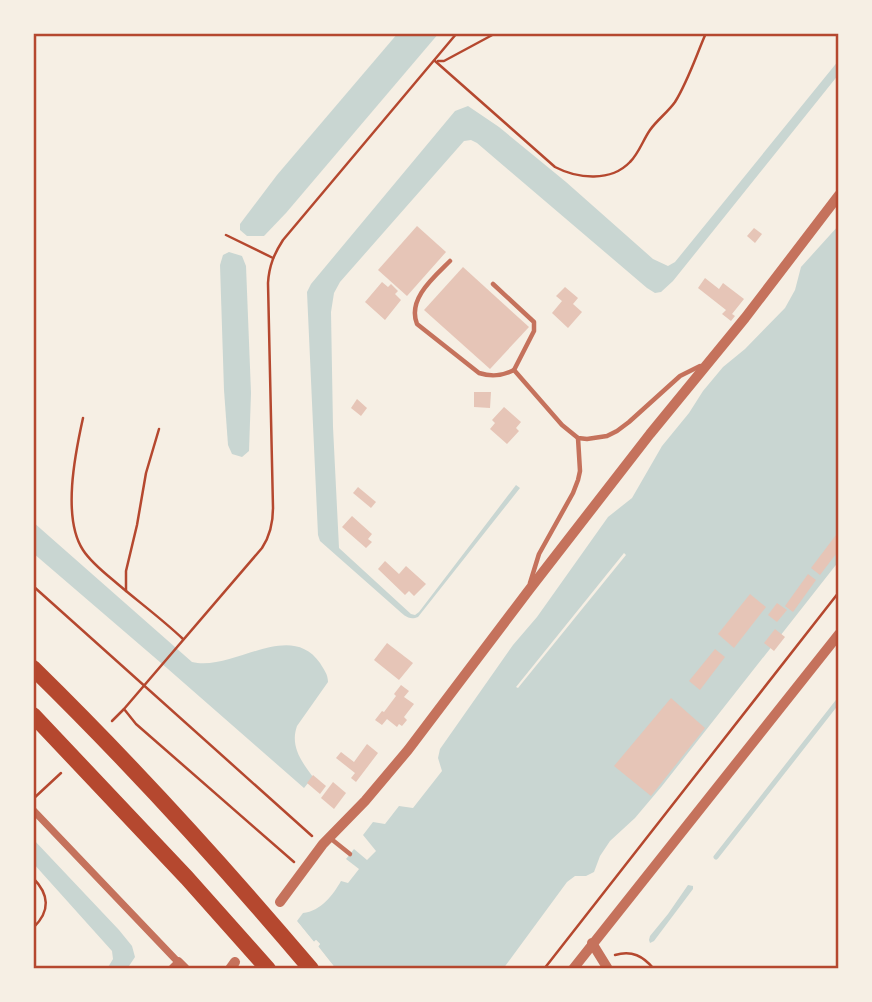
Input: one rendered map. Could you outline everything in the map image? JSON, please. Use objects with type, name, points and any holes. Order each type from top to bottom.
[{"type":"highway","points":[[33,668],[132,769],[311,969]]},
{"type":"highway","points":[[33,715],[169,858],[268,969]]},
{"type":"street","points":[[280,902],[326,841],[365,801],[408,750],[528,590],[745,318],[839,195]]},
{"type":"street","points":[[573,969],[839,634]]},
{"type":"street","points":[[33,810],[178,966]]},
{"type":"street","points":[[592,943],[605,964]]},
{"type":"lane","points":[[450,261],[428,284],[415,305],[414,317],[417,324],[480,373],[500,376],[514,370],[534,331],[534,322],[494,284]]},
{"type":"lane","points":[[514,370],[562,425],[579,438],[597,439],[617,431],[629,422],[680,376],[709,362]]},
{"type":"lane","points":[[528,590],[539,554],[579,480],[579,438]]},
{"type":"lane","points":[[326,841],[350,854]]},
{"type":"path","points":[[112,721],[262,548],[271,529],[273,508],[267,290],[273,258],[283,240],[457,33]]},
{"type":"path","points":[[435,61],[444,61],[496,33]]},
{"type":"path","points":[[435,61],[555,167],[580,176],[601,176],[629,163],[650,130],[676,100],[706,33]]},
{"type":"path","points":[[226,235],[273,258]]},
{"type":"path","points":[[83,418],[71,505],[79,544],[125,591],[183,639]]},
{"type":"path","points":[[125,591],[126,571],[148,467],[159,429]]},
{"type":"path","points":[[33,586],[268,798],[326,841]]},
{"type":"path","points":[[544,969],[839,592]]},
{"type":"path","points":[[124,709],[136,724],[303,870]]},
{"type":"path","points":[[33,799],[61,773]]},
{"type":"path","points":[[33,878],[44,892],[46,903],[42,917],[33,928]]},
{"type":"path","points":[[605,964],[620,953],[631,953],[640,956],[654,969]]},
{"type":"shaded area","points":[[398,33],[439,33],[286,213],[264,236],[247,236],[240,230],[240,224],[277,175]]},
{"type":"shaded area","points":[[839,60],[839,74],[673,281],[661,292],[655,293],[647,288],[477,143],[464,141],[340,282],[334,293],[331,312],[333,427],[339,548],[415,615],[516,485],[520,488],[415,618],[409,618],[402,613],[320,541],[307,292],[455,111],[468,106],[499,127],[653,259],[668,266],[675,262]]},
{"type":"shaded area","points":[[839,225],[839,561],[662,786],[635,818],[610,841],[594,872],[586,876],[575,876],[567,882],[503,969],[336,969],[318,946],[320,944],[316,940],[314,942],[297,921],[303,913],[326,902],[341,881],[348,883],[359,869],[346,859],[354,849],[367,860],[376,851],[363,835],[373,822],[385,824],[399,806],[413,808],[442,771],[438,758],[440,749],[513,645],[537,617],[608,517],[632,498],[662,446],[703,391],[723,367],[745,349],[785,308],[795,290],[801,267]]},
{"type":"shaded area","points":[[229,252],[242,256],[246,266],[251,393],[249,451],[242,457],[232,454],[228,445],[224,390],[220,265],[223,255]]},
{"type":"shaded area","points":[[33,522],[192,662],[208,663],[277,646],[293,646],[307,651],[320,663],[327,674],[328,682],[297,726],[295,733],[298,753],[313,777],[304,788],[33,553]]},
{"type":"shaded area","points":[[33,839],[132,946],[135,957],[127,969],[107,969],[113,959],[112,951],[33,863]]},
{"type":"shaded area","points":[[688,885],[693,886],[693,889],[650,943],[650,936]]},
{"type":"pier","points":[[624,553],[626,555],[518,688],[516,687]]},
{"type":"pier","points":[[295,919],[314,942],[316,940],[320,944],[318,947],[336,969],[256,969]]},
{"type":"building","points":[[417,226],[446,252],[407,296],[378,270]]},
{"type":"building","points":[[754,228],[762,234],[755,243],[747,236]]},
{"type":"building","points":[[463,267],[529,327],[490,369],[424,310]]},
{"type":"building","points":[[705,278],[719,289],[723,283],[744,299],[732,314],[735,316],[731,321],[722,314],[726,310],[698,288]]},
{"type":"building","points":[[382,282],[388,287],[391,284],[398,291],[395,294],[401,300],[385,320],[365,302]]},
{"type":"building","points":[[565,287],[578,298],[573,304],[582,312],[568,328],[552,313],[562,301],[556,296]]},
{"type":"building","points":[[474,392],[491,392],[490,408],[474,407]]},
{"type":"building","points":[[357,399],[367,408],[361,416],[351,408]]},
{"type":"building","points":[[504,407],[521,422],[516,428],[519,431],[507,444],[490,429],[495,423],[492,420]]},
{"type":"building","points":[[358,487],[376,502],[371,508],[353,493]]},
{"type":"building","points":[[352,516],[372,534],[368,539],[372,542],[366,548],[342,527]]},
{"type":"building","points":[[839,531],[839,550],[820,575],[811,568]]},
{"type":"building","points":[[385,561],[399,574],[406,566],[426,584],[414,596],[409,591],[405,595],[378,569]]},
{"type":"building","points":[[808,574],[816,580],[793,612],[785,606]]},
{"type":"building","points":[[750,594],[766,607],[734,648],[718,634]]},
{"type":"building","points":[[777,603],[787,610],[777,622],[768,615]]},
{"type":"building","points":[[775,629],[785,637],[774,651],[764,643]]},
{"type":"building","points":[[387,643],[413,663],[399,680],[374,660]]},
{"type":"building","points":[[715,649],[725,657],[700,690],[689,681]]},
{"type":"building","points":[[401,685],[409,691],[404,697],[414,704],[404,717],[407,720],[397,727],[387,719],[382,725],[375,720],[396,696],[394,694]]},
{"type":"building","points":[[671,698],[705,728],[651,796],[614,766]]},
{"type":"building","points":[[367,744],[378,753],[356,782],[351,778],[355,773],[336,758],[341,752],[354,762]]},
{"type":"building","points":[[313,775],[326,786],[320,794],[307,783]]},
{"type":"building","points":[[333,782],[346,793],[334,809],[321,798]]},
{"type":"waterway","points":[[716,857],[839,700]]}]
